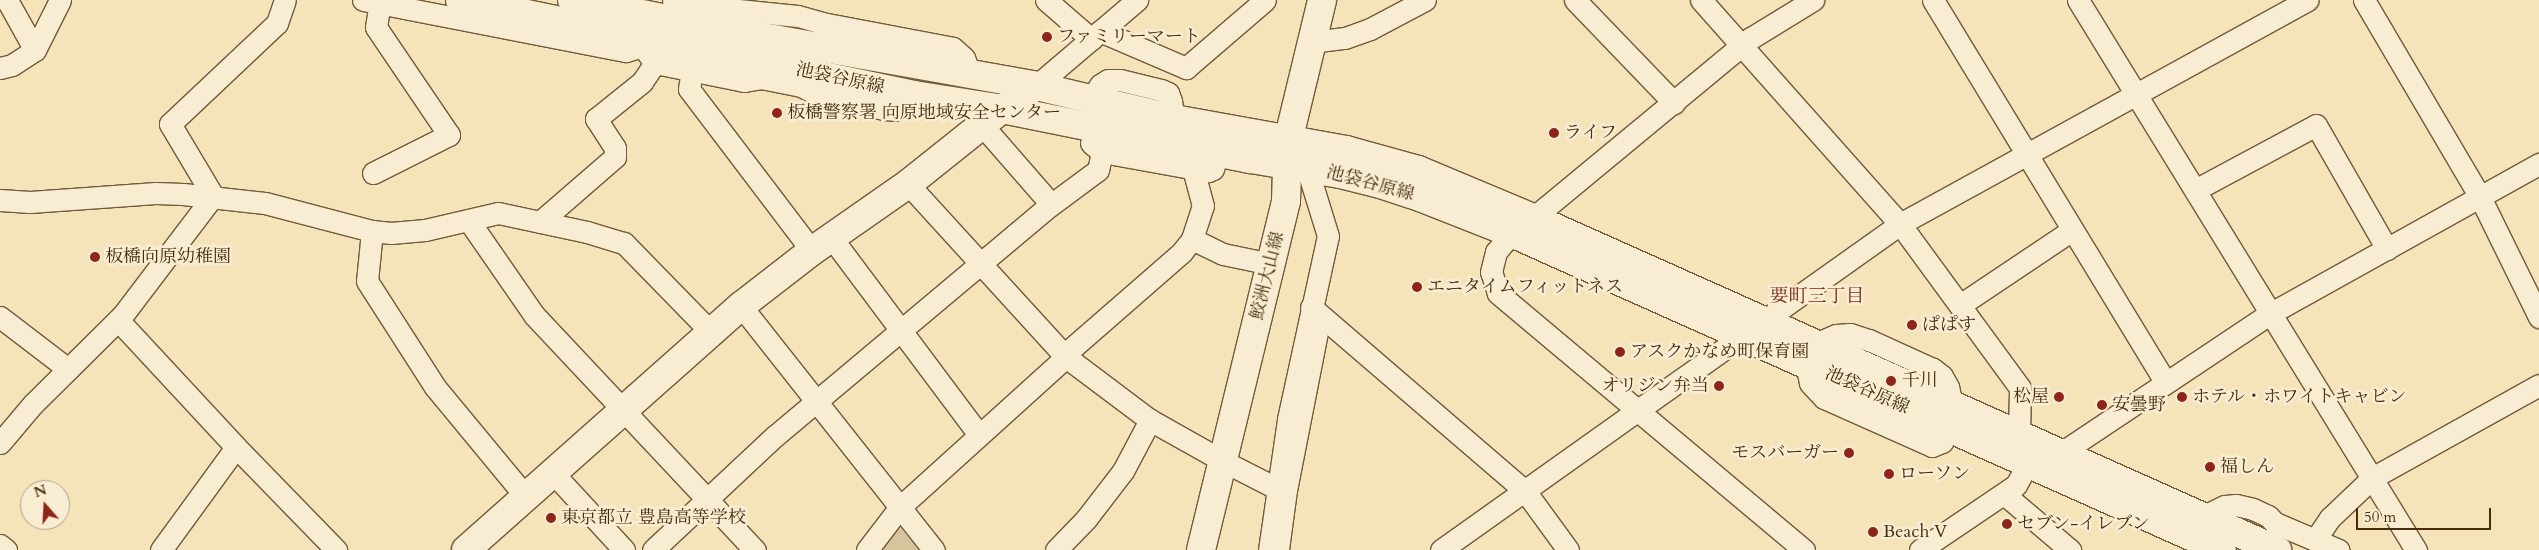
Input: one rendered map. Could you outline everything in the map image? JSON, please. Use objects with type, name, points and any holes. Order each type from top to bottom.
[{"type":"main road","name":"池袋谷原線","points":[[460,0],[653,50],[914,95],[992,117],[1089,113],[1174,119],[1294,158]]},
{"type":"main road","name":"池袋谷原線","points":[[572,0],[712,28],[1036,86],[1089,113],[1218,152],[1294,158],[1346,150],[1418,170],[1524,226],[1951,417],[2028,463],[2222,550]]},
{"type":"main road","name":"鮫洲大山線","points":[[1201,550],[1286,201],[1311,42],[1322,0]]},
{"type":"main road","points":[[466,550],[741,306],[822,244],[908,184],[992,117],[1036,86]]},
{"type":"main road","name":"池袋谷原線","points":[[1951,417],[2019,434],[2277,550]]},
{"type":"street","points":[[7,0],[35,50]]},
{"type":"street","points":[[0,68],[12,66],[35,50],[60,0]]},
{"type":"street","points":[[213,196],[170,124],[277,23],[285,0]]},
{"type":"street","points":[[673,0],[752,6],[822,23],[953,48],[964,58],[970,74]]},
{"type":"street","points":[[1046,0],[1096,35],[1186,68],[1265,0]]},
{"type":"street","points":[[1036,86],[1137,0]]},
{"type":"street","points":[[1311,42],[1345,38],[1370,29],[1425,0]]},
{"type":"street","points":[[1576,0],[1674,102]]},
{"type":"street","points":[[1700,0],[1900,224],[2020,388],[2019,434],[2028,463]]},
{"type":"street","points":[[1804,550],[1636,412],[1498,293],[1492,280],[1491,265],[1496,252],[1524,226],[1742,46],[1813,0]]},
{"type":"street","points":[[1933,0],[2166,383]]},
{"type":"street","points":[[2078,0],[2416,550]]},
{"type":"street","points":[[1441,550],[1900,224],[2307,0]]},
{"type":"street","points":[[2364,0],[2480,197],[2539,317]]},
{"type":"street","points":[[372,173],[449,135],[376,27],[371,2],[626,51],[653,50],[692,70],[744,81],[761,78],[793,84],[822,97],[884,109],[897,110],[906,106],[914,95]]},
{"type":"street","points":[[822,23],[843,50]]},
{"type":"street","points":[[540,222],[614,157],[615,148],[596,119],[642,82],[653,50]]},
{"type":"street","points":[[692,70],[689,89],[822,244],[900,330],[979,435]]},
{"type":"street","points":[[1089,113],[1091,144],[1102,152],[1208,171],[1213,169],[1218,152]]},
{"type":"street","points":[[992,117],[1052,204]]},
{"type":"street","points":[[2195,190],[2316,125],[2387,249]]},
{"type":"street","points":[[652,550],[816,401],[1052,204],[1098,170],[1102,152]]},
{"type":"street","points":[[1281,550],[1328,236],[1294,158]]},
{"type":"street","points":[[1920,550],[2016,485],[2028,463],[2061,453],[2271,312],[2539,164]]},
{"type":"street","points":[[867,550],[900,507],[1182,252],[1192,239],[1203,206],[1193,168]]},
{"type":"street","points":[[908,184],[1065,356],[1150,420],[1278,489]]},
{"type":"street","points":[[0,200],[30,202],[156,193],[213,196],[265,203],[372,232],[408,232],[469,221],[498,213],[624,243],[711,332]]},
{"type":"street","points":[[0,443],[33,404],[118,320],[213,196]]},
{"type":"street","points":[[469,221],[534,315],[755,550]]},
{"type":"street","points":[[1960,305],[2072,230]]},
{"type":"street","points":[[372,232],[367,281],[435,387],[526,497]]},
{"type":"street","points":[[1192,239],[1223,254],[1271,264]]},
{"type":"street","points":[[741,306],[934,550]]},
{"type":"street","points":[[1269,550],[1288,419],[1317,312]]},
{"type":"street","points":[[1317,312],[1525,491],[1568,550]]},
{"type":"street","points":[[0,317],[68,369]]},
{"type":"street","points":[[118,320],[236,447],[336,550]]},
{"type":"street","points":[[1810,354],[1810,383],[1824,398],[1924,443],[1932,446],[1942,442],[1951,417]]},
{"type":"street","points":[[2315,540],[2330,518],[2372,478],[2539,385]]},
{"type":"street","points":[[1056,550],[1086,519],[1123,471],[1150,420]]},
{"type":"street","points":[[161,550],[236,447]]},
{"type":"street","points":[[553,473],[624,550]]},
{"type":"street","points":[[2004,494],[2070,550]]},
{"type":"street","points":[[2202,517],[2225,506],[2236,505],[2253,509],[2268,516],[2275,523],[2339,550]]},
{"type":"street","points":[[0,546],[6,550]]},
{"type":"shaded area","points":[[895,521],[919,550],[874,550]]},
{"type":"place","name":"ファミリーマート","points":[[1047,37]]},
{"type":"place","name":"板橋警察署 向原地域安全センター","points":[[777,113]]},
{"type":"place","name":"ライフ","points":[[1554,133]]},
{"type":"place","name":"板橋向原幼稚園","points":[[95,257]]},
{"type":"place","name":"エニタイムフィットネス","points":[[1417,287]]},
{"type":"place","name":"ぱぱす","points":[[1912,325]]},
{"type":"place","name":"アスクかなめ町保育園","points":[[1620,352]]},
{"type":"place","name":"千川","points":[[1891,381]]},
{"type":"place","name":"オリジン弁当","points":[[1719,386]]},
{"type":"place","name":"松屋","points":[[2059,397]]},
{"type":"place","name":"ホテル・ホワイトキャビン","points":[[2182,397]]},
{"type":"place","name":"安曇野","points":[[2102,405]]},
{"type":"place","name":"モスバーガー","points":[[1849,453]]},
{"type":"place","name":"福しん","points":[[2210,467]]},
{"type":"place","name":"ローソン","points":[[1889,474]]},
{"type":"place","name":"東京都立 豊島高等学校","points":[[551,518]]},
{"type":"place","name":"セブン-イレブン","points":[[2007,524]]},
{"type":"place","name":"Beach V","points":[[1873,532]]},
{"type":"district","name":"要町三丁目","points":[[1817,297]]}]
